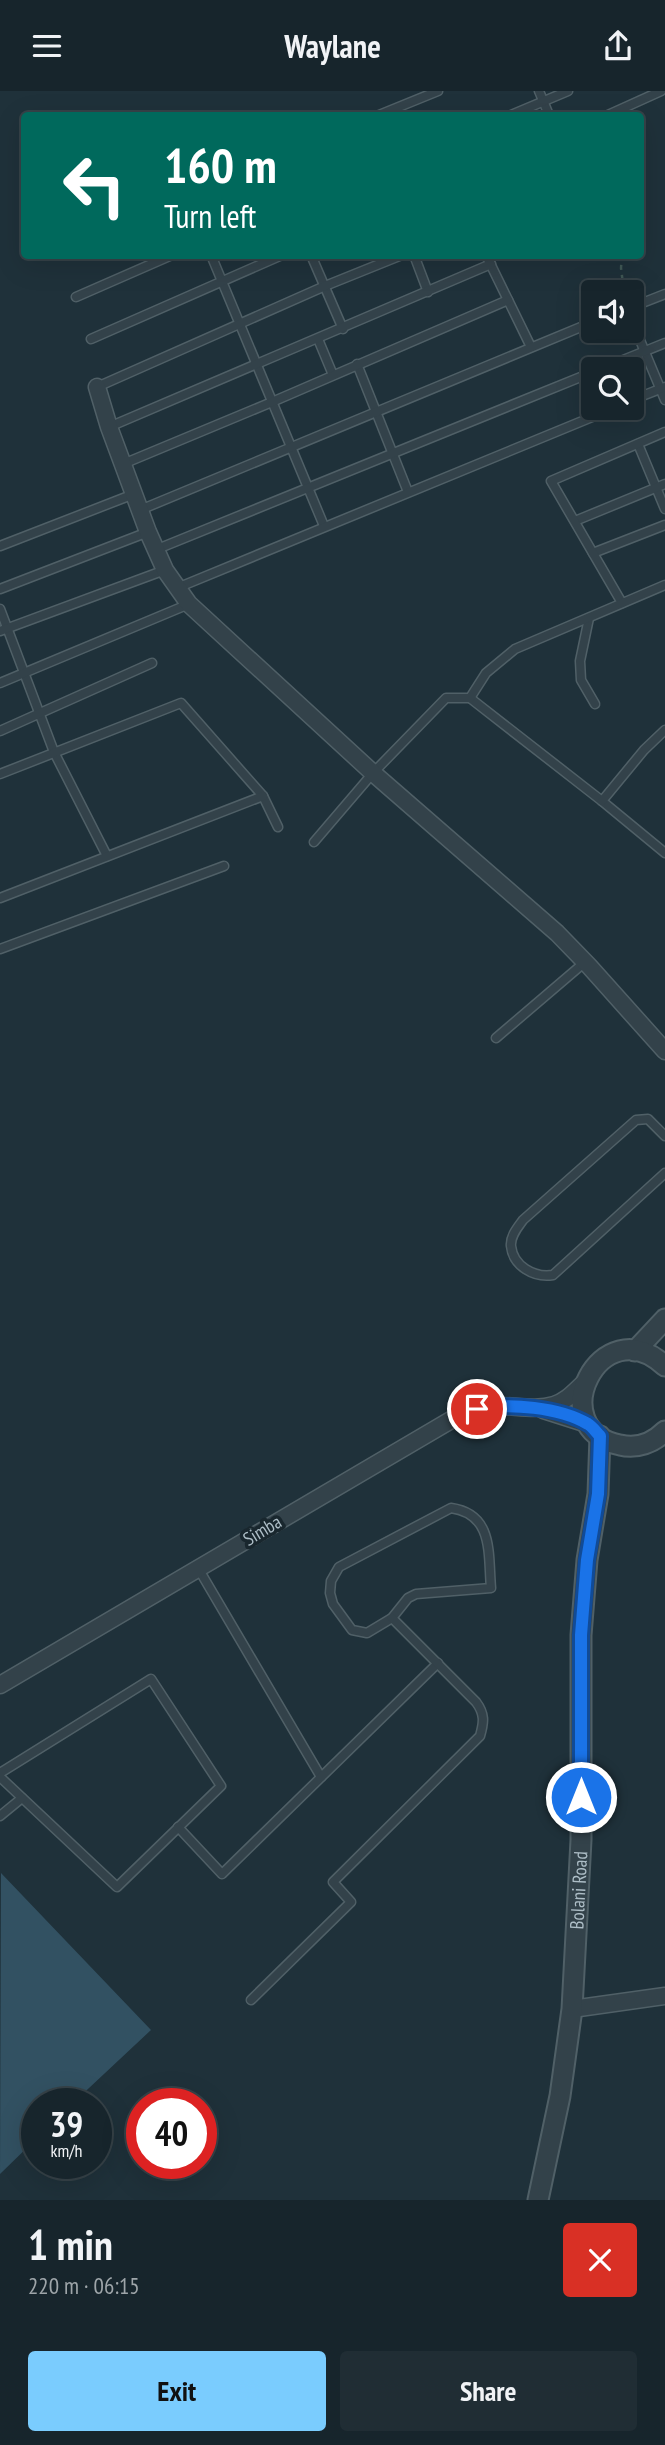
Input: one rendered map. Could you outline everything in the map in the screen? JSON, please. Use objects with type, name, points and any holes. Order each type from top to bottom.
[{"type":"street","points":[[97,387],[155,551],[189,604],[373,773],[547,924],[662,1042]]},
{"type":"street","points":[[635,1351],[665,1321]]},
{"type":"street","points":[[663,1364],[660,1346],[665,1321]]},
{"type":"street","points":[[533,1407],[556,1405],[569,1398],[585,1382],[595,1366],[607,1356],[621,1351],[650,1355],[663,1364]]},
{"type":"street","name":"Bolani Road","points":[[538,2200],[560,2096],[572,2010],[581,1840],[581,1635],[587,1560],[598,1494],[595,1430],[583,1406],[585,1382]]},
{"type":"street","name":"Simba","points":[[0,1685],[465,1413],[489,1406],[533,1407]]},
{"type":"street","points":[[533,1407],[595,1430],[612,1443],[625,1446],[647,1443],[665,1431]]},
{"type":"street","name":"Bolani Road","points":[[598,1494],[608,1469],[625,1446]]},
{"type":"street","points":[[572,2010],[665,1996]]},
{"type":"lane","points":[[386,112],[438,91]]},
{"type":"lane","points":[[539,91],[548,112]]},
{"type":"lane","points":[[519,112],[568,91]]},
{"type":"lane","points":[[615,112],[661,91]]},
{"type":"lane","points":[[76,297],[163,259]]},
{"type":"lane","points":[[213,259],[324,526]]},
{"type":"lane","points":[[91,339],[273,259]]},
{"type":"lane","points":[[314,259],[343,329]]},
{"type":"lane","points":[[97,387],[392,259]]},
{"type":"lane","points":[[416,259],[428,292]]},
{"type":"lane","points":[[488,259],[531,347]]},
{"type":"lane","points":[[109,427],[491,264]]},
{"type":"lane","points":[[644,302],[665,293]]},
{"type":"lane","points":[[123,464],[508,300]]},
{"type":"lane","points":[[0,546],[137,502],[291,447],[581,327]]},
{"type":"lane","points":[[318,339],[333,375]]},
{"type":"lane","points":[[641,343],[663,388],[665,400]]},
{"type":"lane","points":[[632,357],[665,343]]},
{"type":"lane","points":[[357,364],[408,492]]},
{"type":"lane","points":[[155,551],[581,377]]},
{"type":"lane","points":[[644,395],[663,388]]},
{"type":"lane","points":[[177,587],[585,420]]},
{"type":"lane","points":[[622,603],[551,481],[665,432]]},
{"type":"lane","points":[[638,444],[661,486],[665,509]]},
{"type":"lane","points":[[575,521],[661,486]]},
{"type":"lane","points":[[593,553],[665,525]]},
{"type":"lane","points":[[0,589],[148,532]]},
{"type":"lane","points":[[4,630],[165,570]]},
{"type":"lane","points":[[470,698],[486,673],[515,649],[665,585]]},
{"type":"lane","points":[[0,683],[189,604]]},
{"type":"lane","points":[[0,609],[4,630],[54,751],[107,856]]},
{"type":"lane","points":[[589,618],[580,661],[580,680],[595,704]]},
{"type":"lane","points":[[0,731],[152,663]]},
{"type":"lane","points":[[314,842],[373,773],[446,698],[470,698],[603,801],[665,853]]},
{"type":"lane","points":[[0,773],[181,703],[263,796],[278,827]]},
{"type":"lane","points":[[603,801],[644,750],[665,730]]},
{"type":"lane","points":[[0,898],[263,796]]},
{"type":"lane","points":[[0,949],[224,866]]},
{"type":"lane","points":[[496,1038],[585,962]]},
{"type":"lane","points":[[665,1136],[648,1119],[636,1119],[523,1220],[512,1239],[511,1247],[515,1256],[530,1274],[540,1277],[553,1275],[665,1173]]},
{"type":"lane","points":[[451,1508],[464,1510],[479,1520],[486,1532],[491,1588],[416,1594],[408,1598],[393,1618],[367,1633],[352,1630],[333,1604],[330,1593],[331,1581],[339,1567],[451,1508]]},
{"type":"lane","points":[[198,1568],[321,1777]]},
{"type":"lane","points":[[251,2000],[351,1902],[333,1882],[480,1737],[484,1723],[483,1711],[393,1618]]},
{"type":"lane","points":[[178,1827],[222,1874],[438,1663]]},
{"type":"lane","points":[[151,1679],[221,1786],[117,1887],[0,1775],[151,1679]]},
{"type":"lane","points":[[0,1816],[22,1798]]},
{"type":"path","points":[[622,259],[622,280]]},
{"type":"water","points":[[1,1873],[151,2030],[89,2088],[21,2088],[21,2154],[0,2174]]},
{"type":"route","points":[[477,1409],[489,1406],[533,1407],[590,1425],[600,1436],[598,1494],[587,1560],[581,1635],[581,1797]]}]
